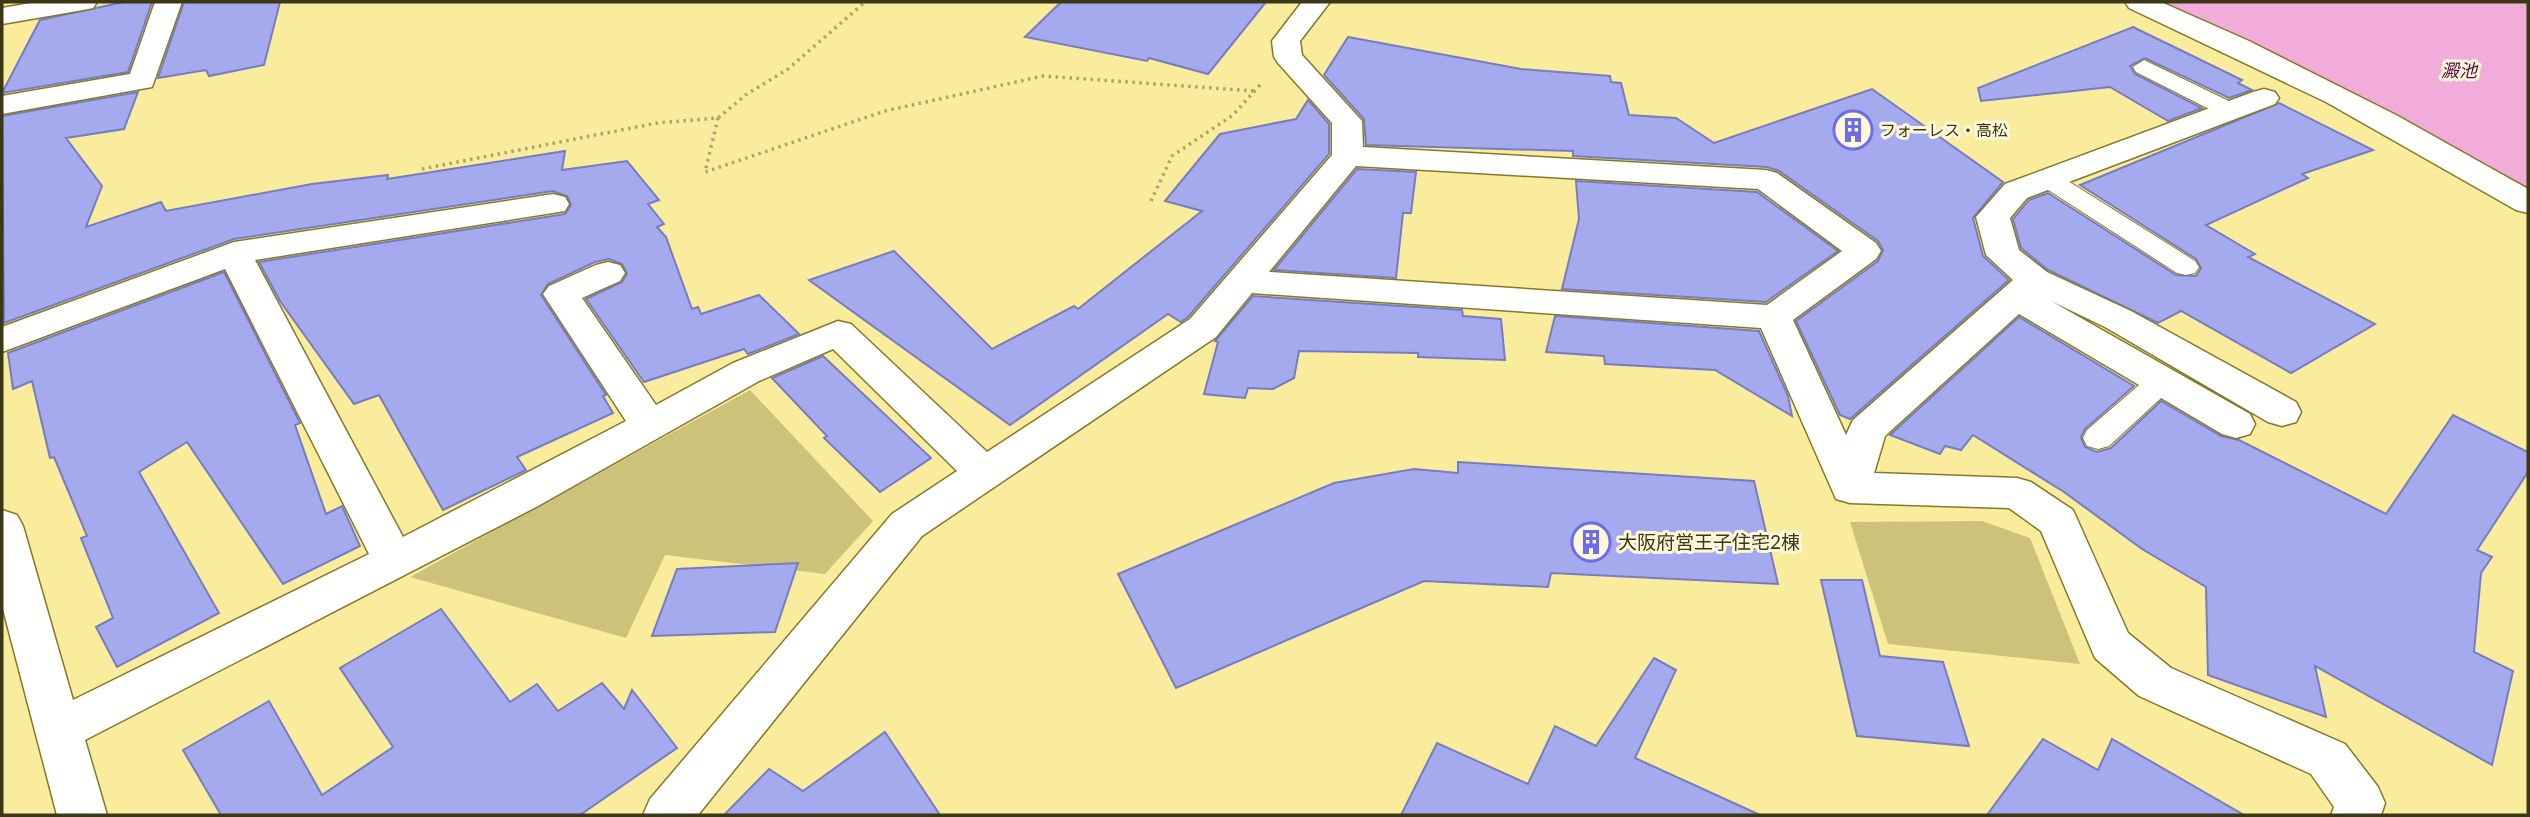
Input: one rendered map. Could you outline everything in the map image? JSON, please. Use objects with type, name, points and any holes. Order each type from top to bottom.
[{"type":"street","points":[[2,16],[83,2]]},
{"type":"street","points":[[2,105],[142,81],[168,2]]},
{"type":"street","points":[[668,815],[907,525],[1203,328],[1348,156],[1347,121],[1288,57],[1286,41],[1316,2]]},
{"type":"street","points":[[2139,2],[2229,40],[2294,73],[2425,141],[2528,203]]},
{"type":"street","points":[[2236,424],[2162,380],[2026,289],[2003,255],[1993,217],[2016,191],[2264,97]]},
{"type":"street","points":[[1242,281],[1774,317],[1864,251],[1766,180],[1348,156]]},
{"type":"street","points":[[2,340],[234,253],[553,204]]},
{"type":"street","points":[[234,253],[394,561]]},
{"type":"street","points":[[608,273],[561,294],[650,426]]},
{"type":"street","points":[[2026,289],[2118,319],[2282,412]]},
{"type":"street","points":[[1850,488],[1867,430],[2026,289]]},
{"type":"street","points":[[1774,317],[1850,488]]},
{"type":"street","points":[[59,730],[394,561],[650,426],[746,372],[838,333],[984,473]]},
{"type":"street","points":[[1850,488],[2017,493],[2058,521],[2111,645],[2155,681],[2328,759],[2360,803],[2356,815]]},
{"type":"street","points":[[2,526],[82,815]]},
{"type":"lane","points":[[2144,67],[2230,110]]},
{"type":"lane","points":[[2048,179],[2112,229],[2186,267]]},
{"type":"lane","points":[[2098,438],[2162,380]]},
{"type":"path","points":[[422,169],[657,123],[718,118],[747,94],[788,69],[865,2]]},
{"type":"path","points":[[1151,201],[1172,156],[1233,115],[1288,57]]},
{"type":"path","points":[[718,118],[705,172],[885,111],[1043,76],[1254,92]]},
{"type":"shaded area","points":[[750,390],[873,521],[825,574],[665,555],[626,638],[410,577]]},
{"type":"shaded area","points":[[1982,521],[2030,538],[2080,664],[1888,644],[1850,522]]},
{"type":"water","name":"澱池","points":[[2162,2],[2528,2],[2528,188],[2318,76]]},
{"type":"building","points":[[124,2],[152,2],[128,72],[2,93],[40,20]]},
{"type":"building","points":[[184,2],[280,2],[264,65],[209,76],[206,70],[158,78]]},
{"type":"building","points":[[1061,2],[1266,2],[1208,74],[1149,58],[1147,61],[1025,37]]},
{"type":"building","points":[[2133,27],[2242,80],[2238,83],[2252,90],[2229,98],[2145,58],[2130,66],[2135,74],[2202,108],[2168,121],[2110,87],[1981,101],[1978,88]]},
{"type":"building","points":[[1348,37],[1521,69],[1610,76],[1611,82],[1621,83],[1629,115],[1676,118],[1714,143],[1872,89],[2003,182],[1973,218],[1983,256],[2009,280],[1850,419],[1840,415],[1796,321],[1878,261],[1883,250],[1878,241],[1779,171],[1767,167],[1573,156],[1573,151],[1366,145],[1364,119],[1324,75]]},
{"type":"building","points":[[138,92],[124,129],[66,138],[102,186],[86,227],[161,202],[166,211],[312,184],[388,175],[387,179],[565,151],[562,170],[627,161],[659,200],[648,204],[664,224],[657,227],[666,237],[692,309],[698,307],[701,314],[759,295],[799,334],[748,354],[744,349],[644,382],[586,299],[622,282],[627,274],[622,264],[609,259],[595,262],[548,284],[541,295],[606,395],[603,396],[613,413],[517,457],[526,470],[443,510],[379,395],[354,404],[280,301],[259,262],[565,214],[571,205],[567,196],[553,191],[234,239],[4,323],[2,116]]},
{"type":"building","points":[[1308,100],[1329,124],[1329,154],[1188,317],[1181,322],[1168,314],[1010,425],[809,280],[894,251],[992,349],[1074,306],[1078,309],[1202,211],[1165,201],[1220,134],[1296,119]]},
{"type":"building","points":[[2279,103],[2373,150],[2302,174],[2308,178],[2206,225],[2255,254],[2248,257],[2375,324],[2291,373],[2181,311],[2158,323],[2048,270],[2021,248],[2013,219],[2029,200],[2048,193],[2176,275],[2196,276],[2201,268],[2196,259],[2080,185]]},
{"type":"building","points":[[1357,169],[1416,172],[1411,213],[1403,213],[1396,278],[1274,270]]},
{"type":"building","points":[[1576,181],[1757,192],[1838,251],[1766,302],[1562,289],[1579,219]]},
{"type":"building","points":[[224,272],[300,423],[295,425],[326,514],[342,506],[360,546],[283,584],[187,442],[139,472],[219,613],[117,667],[96,627],[113,618],[81,538],[87,536],[54,457],[50,458],[32,381],[13,389],[8,353]]},
{"type":"building","points":[[1253,296],[1462,310],[1463,316],[1501,319],[1505,360],[1418,357],[1418,353],[1299,351],[1294,378],[1273,389],[1248,388],[1245,398],[1204,394],[1218,342],[1215,341]]},
{"type":"building","points":[[1555,316],[1759,331],[1788,396],[1792,416],[1715,370],[1605,364],[1604,356],[1546,352]]},
{"type":"building","points":[[2019,317],[2134,386],[2085,429],[2081,437],[2085,447],[2097,452],[2111,448],[2161,401],[2221,436],[2239,440],[2386,514],[2453,415],[2528,452],[2528,472],[2477,550],[2492,557],[2481,573],[2474,652],[2513,671],[2492,765],[2315,666],[2326,717],[2208,675],[2206,587],[2142,549],[2064,492],[1973,435],[1961,450],[1945,446],[1940,454],[1890,435]]},
{"type":"building","points":[[823,356],[931,458],[880,492],[824,438],[827,436],[772,378]]},
{"type":"building","name":"大阪府営王子住宅2棟","points":[[1458,462],[1754,481],[1778,584],[1551,573],[1548,587],[1424,581],[1176,688],[1118,574],[1334,483],[1414,469],[1458,473]]},
{"type":"building","points":[[798,563],[775,632],[652,636],[677,569]]},
{"type":"building","points":[[1821,580],[1862,580],[1880,656],[1943,662],[1969,746],[1857,736]]},
{"type":"building","points":[[441,609],[510,702],[537,684],[558,711],[602,683],[624,709],[632,690],[677,748],[580,815],[221,815],[183,750],[269,701],[322,795],[393,747],[340,668]]},
{"type":"building","points":[[1654,658],[1676,670],[1635,758],[1760,815],[1401,815],[1437,743],[1528,784],[1555,726],[1596,746]]},
{"type":"building","points":[[885,732],[940,815],[724,815],[769,769],[803,791]]},
{"type":"building","points":[[2043,739],[2098,770],[2112,739],[2244,815],[1987,815]]},
{"type":"place","name":"フォーレス・高松","points":[[1853,130]]},
{"type":"place","name":"大阪府営王子住宅2棟","points":[[1591,542]]}]
